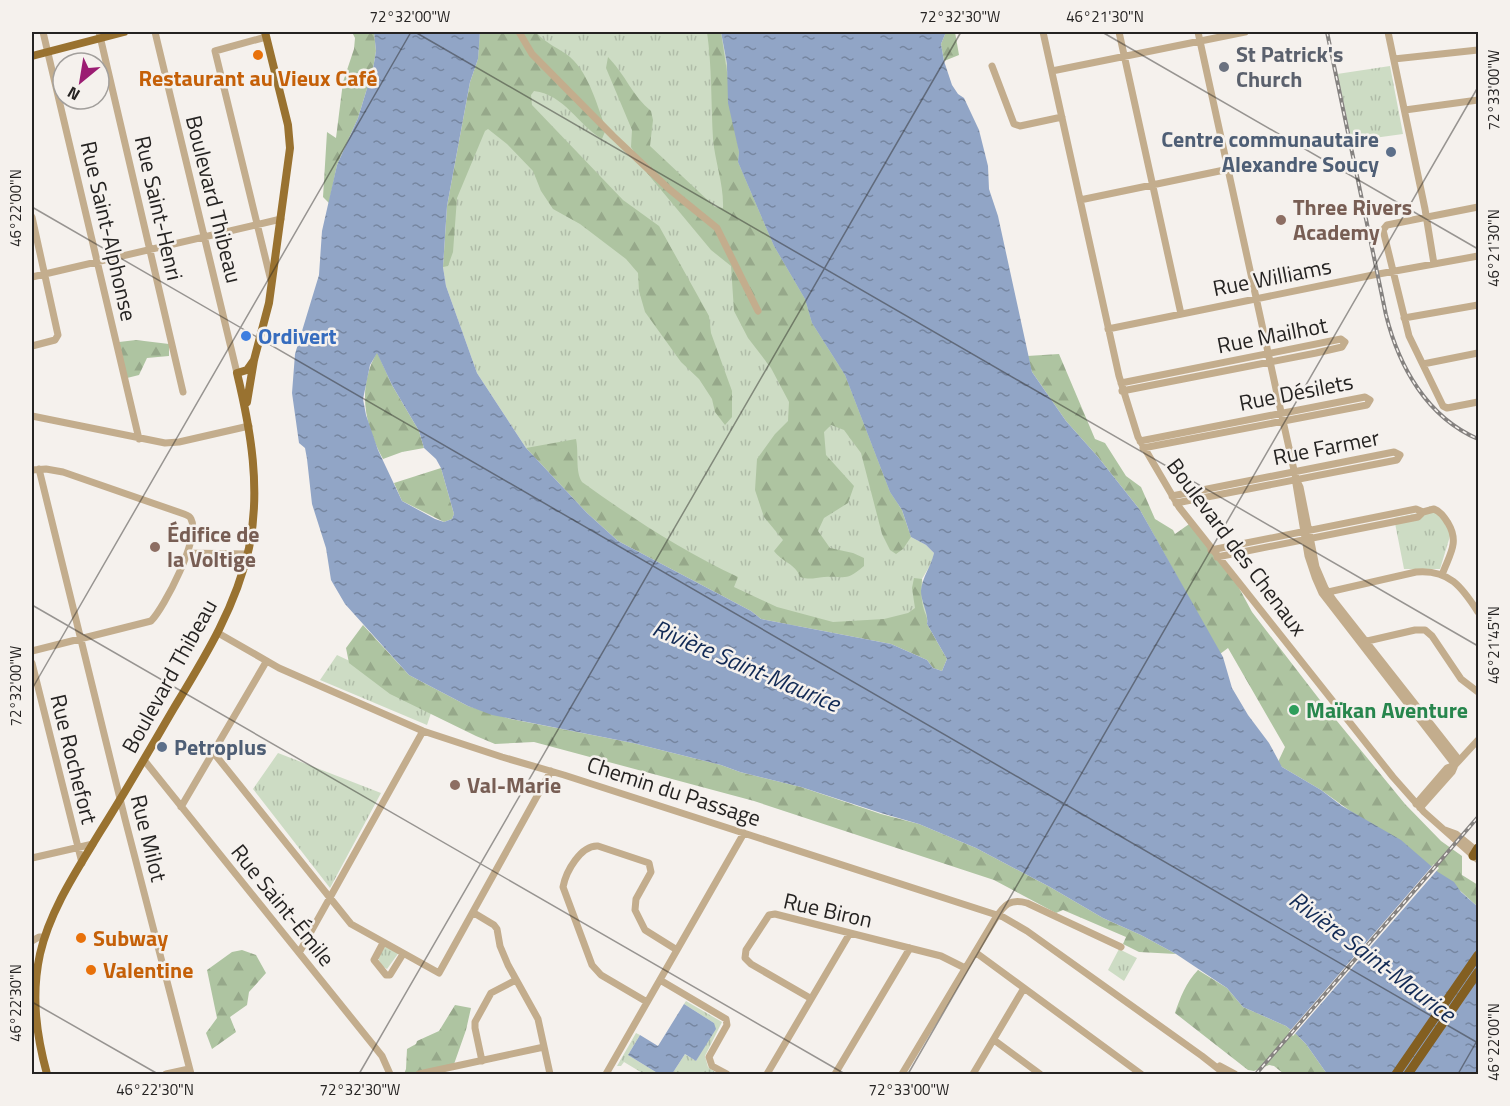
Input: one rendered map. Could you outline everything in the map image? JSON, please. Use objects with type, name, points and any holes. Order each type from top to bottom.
[{"type":"highway","points":[[1396,1074],[1479,955]]},
{"type":"highway","points":[[1408,1074],[1479,972]]},
{"type":"main road","points":[[32,56],[100,34],[124,32]]},
{"type":"main road","points":[[246,411],[254,360],[266,321],[288,171],[289,137],[265,34]]},
{"type":"main road","points":[[237,373],[248,370],[254,360]]},
{"type":"main road","name":"Boulevard Thibeau","points":[[47,1074],[39,1043],[35,1006],[37,972],[45,937],[60,902],[82,863],[218,633],[233,600],[248,554],[255,493],[249,426],[237,373]]},
{"type":"street","name":"Rue Saint-Alphonse","points":[[44,32],[139,439]]},
{"type":"street","points":[[519,32],[532,54],[613,136],[669,189],[717,228],[758,311]]},
{"type":"street","name":"Boulevard des Chenaux","points":[[1043,32],[1121,387],[1142,444],[1174,500],[1216,557],[1418,806],[1443,829],[1456,834],[1477,855]]},
{"type":"street","points":[[1119,32],[1181,314]]},
{"type":"street","points":[[1198,32],[1295,476],[1312,571],[1363,643],[1457,763]]},
{"type":"street","points":[[1052,71],[1245,32]]},
{"type":"street","points":[[1388,32],[1434,264]]},
{"type":"street","name":"Rue Saint-Henri","points":[[100,34],[183,392]]},
{"type":"street","points":[[265,34],[215,51],[272,284]]},
{"type":"street","name":"Boulevard Thibeau","points":[[156,35],[237,373]]},
{"type":"street","points":[[1394,59],[1479,50]]},
{"type":"street","points":[[992,66],[1014,124],[1020,126],[1062,117]]},
{"type":"street","points":[[1405,110],[1479,100]]},
{"type":"street","points":[[1080,200],[1229,169]]},
{"type":"street","points":[[1479,207],[1384,227],[1410,338],[1445,408],[1479,402]]},
{"type":"street","points":[[32,217],[58,334],[57,338],[32,346]]},
{"type":"street","points":[[32,277],[281,219]]},
{"type":"street","name":"Rue Williams","points":[[1108,329],[1393,271],[1479,256]]},
{"type":"street","points":[[1404,318],[1479,305]]},
{"type":"street","name":"Rue Mailhot","points":[[1121,387],[1270,358],[1342,347],[1345,343],[1341,339],[1270,358]]},
{"type":"street","points":[[1423,363],[1479,354]]},
{"type":"street","name":"Rue Désilets","points":[[1365,397],[1370,400],[1367,405],[1142,444],[1281,413],[1365,397]]},
{"type":"street","points":[[32,416],[162,443],[174,443],[249,426]]},
{"type":"street","name":"Rue Farmer","points":[[1174,500],[1295,476],[1395,452],[1400,456],[1397,460],[1295,476]]},
{"type":"street","points":[[32,651],[151,621],[189,553],[192,524],[188,515],[63,472],[50,469],[35,470]]},
{"type":"street","name":"Rue Milot","points":[[35,470],[190,1072]]},
{"type":"street","points":[[1211,550],[1418,517],[1423,512],[1434,509],[1454,533],[1454,542],[1442,575]]},
{"type":"street","points":[[1216,557],[1307,535]]},
{"type":"street","points":[[189,553],[248,554]]},
{"type":"street","points":[[1325,592],[1416,572],[1428,572],[1442,575],[1461,587],[1479,612]]},
{"type":"street","points":[[1363,643],[1414,630],[1425,630],[1432,636],[1461,679],[1468,687],[1479,692]]},
{"type":"street","name":"Chemin du Passage","points":[[218,633],[266,662],[423,731],[998,915],[1027,932],[1202,1056]]},
{"type":"street","points":[[181,807],[266,662]]},
{"type":"street","name":"Rue Rochefort","points":[[32,663],[82,863]]},
{"type":"street","points":[[299,953],[423,731]]},
{"type":"street","points":[[1418,806],[1447,768],[1457,763],[1479,740]]},
{"type":"street","points":[[213,752],[351,924],[439,973],[551,771]]},
{"type":"street","name":"Rue Saint-Émile","points":[[144,760],[382,1056],[390,1074]]},
{"type":"street","points":[[606,1074],[744,833]]},
{"type":"street","points":[[32,858],[93,844]]},
{"type":"street","points":[[647,1002],[601,975],[592,965],[563,886],[565,879],[585,849],[598,846],[649,863],[651,872],[636,901],[635,910],[645,930],[677,950]]},
{"type":"street","points":[[902,1074],[965,968],[1008,902],[1024,902],[1121,947]]},
{"type":"street","points":[[474,913],[495,927],[500,946],[538,1019],[550,1074]]},
{"type":"street","name":"Rue Biron","points":[[810,998],[746,959],[746,950],[769,915],[775,914],[942,956],[965,968]]},
{"type":"street","points":[[767,1074],[850,933]]},
{"type":"street","points":[[32,941],[45,937]]},
{"type":"street","points":[[383,943],[374,960],[386,975],[391,974],[403,954]]},
{"type":"street","points":[[835,1074],[910,948]]},
{"type":"street","points":[[975,952],[1141,1074]]},
{"type":"street","points":[[482,1061],[474,1029],[475,1022],[491,993],[516,980]]},
{"type":"street","points":[[660,980],[726,1019],[727,1024],[709,1057],[714,1067],[727,1074]]},
{"type":"street","points":[[973,1074],[1024,988]]},
{"type":"street","points":[[993,1040],[1040,1074]]},
{"type":"street","points":[[419,1074],[544,1047]]},
{"type":"street","points":[[1202,1056],[1225,1074]]},
{"type":"street","points":[[1202,1056],[1235,1074]]},
{"type":"street","points":[[166,1074],[190,1072]]},
{"type":"green space","points":[[352,32],[374,32],[376,51],[358,118],[337,165],[329,203],[323,197],[327,132],[336,138],[343,82],[354,49],[355,38]]},
{"type":"green space","points":[[480,32],[721,32],[727,64],[911,537],[926,545],[934,553],[932,562],[922,579],[928,620],[790,626],[526,448],[477,373],[446,286],[443,267],[478,59]]},
{"type":"green space","points":[[480,32],[536,32],[570,57],[583,73],[606,129],[602,139],[554,98],[534,91],[531,95],[532,105],[623,200],[659,226],[709,316],[711,333],[732,391],[732,417],[725,425],[715,412],[712,399],[699,379],[681,362],[645,312],[639,291],[638,273],[626,259],[580,224],[553,209],[541,191],[533,171],[507,144],[488,129],[485,131],[457,198],[453,252],[448,266],[443,267],[447,206],[470,82],[478,59]]},
{"type":"green space","points":[[707,32],[721,32],[739,152],[738,162],[774,246],[805,299],[812,323],[845,375],[890,492],[902,510],[911,537],[903,549],[896,554],[890,550],[882,534],[861,453],[844,430],[831,425],[824,432],[826,455],[854,486],[848,503],[824,518],[818,531],[830,548],[864,558],[864,566],[848,576],[809,579],[800,577],[795,569],[774,551],[783,540],[764,517],[755,490],[757,459],[775,434],[788,421],[789,402],[771,368],[748,338],[734,311],[731,266],[711,250],[647,173],[631,147],[632,130],[606,68],[608,57],[639,99],[651,111],[653,120],[650,146],[715,207],[723,208],[713,139]]},
{"type":"green space","points":[[946,32],[955,32],[959,55],[944,61],[941,44]]},
{"type":"green space","points":[[1390,66],[1403,134],[1352,141],[1337,74]]},
{"type":"green space","points":[[136,340],[169,344],[169,356],[147,358],[139,375],[127,378],[119,342]]},
{"type":"green space","points":[[377,352],[392,385],[419,431],[424,448],[402,452],[383,459],[371,433],[365,406],[367,379]]},
{"type":"green space","points":[[1059,354],[1095,439],[1105,443],[1126,476],[1141,487],[1155,519],[1173,530],[1175,534],[1192,522],[1231,573],[1252,612],[1323,704],[1405,804],[1441,841],[1462,856],[1462,875],[1478,885],[1478,907],[1456,887],[1278,762],[1285,747],[1228,648],[1220,654],[1140,510],[1066,421],[1032,372],[1027,356]]},
{"type":"green space","points":[[576,439],[582,482],[658,533],[738,577],[734,587],[777,607],[833,622],[884,619],[908,613],[915,608],[912,588],[914,578],[922,579],[921,591],[927,624],[947,659],[942,671],[933,668],[927,660],[891,644],[761,619],[751,611],[618,541],[587,513],[526,448]]},
{"type":"green space","points":[[441,468],[454,514],[452,519],[444,522],[402,501],[394,483]]},
{"type":"green space","points":[[1429,506],[1435,508],[1451,533],[1440,569],[1404,569],[1394,518],[1429,511]]},
{"type":"green space","points":[[363,625],[409,675],[468,706],[511,719],[633,743],[721,765],[919,824],[976,848],[1103,918],[1176,954],[1139,952],[1123,944],[1126,937],[1063,910],[1056,913],[994,880],[754,801],[534,742],[495,744],[390,694],[349,663],[346,648]]},
{"type":"green space","points":[[337,655],[435,701],[427,725],[320,680]]},
{"type":"green space","points":[[278,753],[381,793],[330,888],[253,789]]},
{"type":"green space","points":[[383,942],[400,951],[387,969],[382,966],[377,956]]},
{"type":"green space","points":[[1119,949],[1137,958],[1124,981],[1108,970]]},
{"type":"green space","points":[[242,950],[256,955],[266,973],[249,992],[247,1005],[230,1017],[236,1032],[212,1049],[206,1033],[217,1018],[207,970],[232,952]]},
{"type":"green space","points":[[1198,970],[1227,988],[1243,1007],[1286,1026],[1306,1044],[1327,1074],[1284,1074],[1269,1065],[1254,1071],[1248,1070],[1175,1013],[1181,996]]},
{"type":"green space","points":[[686,1001],[722,1022],[705,1056],[708,1067],[718,1074],[672,1074],[685,1054],[696,1061],[714,1023],[684,1004]]},
{"type":"green space","points":[[455,1005],[471,1008],[453,1067],[404,1074],[407,1049],[417,1041],[439,1031]]},
{"type":"green space","points":[[636,1033],[640,1035],[628,1055],[659,1074],[644,1074],[624,1062],[621,1066],[617,1066]]},
{"type":"water","name":"Rivière Saint-Maurice","points":[[374,32],[480,32],[478,59],[470,82],[447,206],[443,267],[446,286],[477,373],[526,448],[587,513],[618,541],[751,611],[761,619],[891,644],[927,660],[933,668],[942,671],[947,659],[927,624],[921,591],[934,553],[926,545],[911,537],[902,510],[890,492],[845,375],[812,323],[805,299],[774,246],[738,162],[739,152],[728,103],[727,64],[721,32],[946,32],[941,44],[944,61],[952,85],[964,98],[979,130],[988,166],[989,189],[998,216],[1032,372],[1066,421],[1140,510],[1223,657],[1232,688],[1269,743],[1282,767],[1321,790],[1342,806],[1401,840],[1438,872],[1454,882],[1461,892],[1478,907],[1478,1074],[1327,1074],[1306,1044],[1286,1026],[1243,1007],[1227,988],[1176,954],[1103,918],[976,848],[919,824],[721,765],[633,743],[492,715],[468,706],[409,675],[345,604],[331,580],[326,548],[312,504],[305,448],[299,443],[292,393],[295,354],[319,275],[322,231],[337,165],[358,118],[376,51]],"holes":[[[377,353],[392,385],[419,431],[424,448],[436,459],[441,468],[454,514],[452,519],[444,522],[435,519],[402,501],[378,450],[363,399],[370,365]]]},
{"type":"water","points":[[684,1004],[714,1023],[716,1029],[696,1061],[685,1054],[672,1074],[659,1074],[628,1055],[640,1035],[658,1046]]},
{"type":"pier","points":[[1434,864],[1439,868],[1293,1036],[1289,1032]]},
{"type":"railway","points":[[1327,32],[1386,315],[1399,353],[1407,371],[1430,404],[1444,418],[1478,439]]},
{"type":"railway","points":[[1256,1074],[1478,817]]},
{"type":"place","name":"Restaurant au Vieux Café","points":[[258,55]]},
{"type":"place","name":"St Patrick's Church","points":[[1224,67]]},
{"type":"place","name":"Centre communautaire Alexandre Soucy","points":[[1391,152]]},
{"type":"place","name":"Three Rivers Academy","points":[[1281,220]]},
{"type":"place","name":"Ordivert","points":[[246,336]]},
{"type":"place","name":"Édifice de la Voltige","points":[[155,547]]},
{"type":"place","name":"Maïkan Aventure","points":[[1294,710]]},
{"type":"place","name":"Petroplus","points":[[162,747]]},
{"type":"place","name":"Val-Marie","points":[[455,785]]},
{"type":"place","name":"Subway","points":[[81,938]]},
{"type":"place","name":"Valentine","points":[[91,970]]}]
